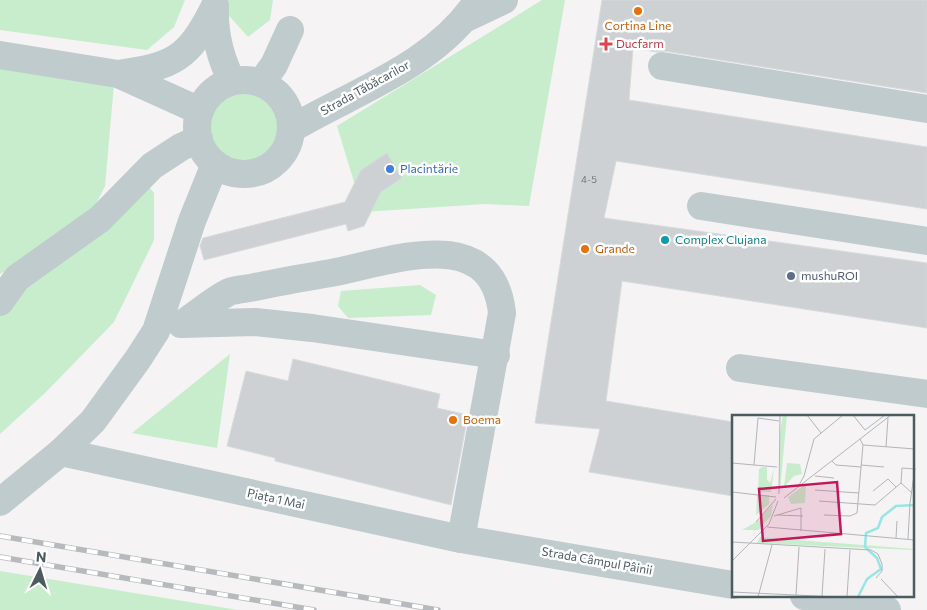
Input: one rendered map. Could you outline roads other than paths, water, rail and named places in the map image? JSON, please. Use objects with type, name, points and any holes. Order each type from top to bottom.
[{"type":"street","name":"Strada Tăbăcarilor","points":[[292,129],[398,72],[472,9],[504,0]]},
{"type":"street","points":[[118,74],[159,65],[178,58],[195,43],[215,4]]},
{"type":"street","points":[[215,4],[219,49],[223,65],[232,81]]},
{"type":"street","points":[[261,83],[274,65],[290,30]]},
{"type":"street","points":[[0,55],[118,74],[200,111]]},
{"type":"street","points":[[662,66],[927,109]]},
{"type":"street","points":[[246,80],[261,83],[274,90],[284,101],[290,115],[292,129],[288,144],[281,157],[270,166],[256,172],[242,174],[228,171],[215,164],[205,153],[199,139],[197,125],[200,111],[207,97],[218,87],[232,81],[246,80]]},
{"type":"street","points":[[0,302],[17,278],[100,219],[152,166],[181,147],[199,139]]},
{"type":"street","points":[[0,502],[61,452],[93,421],[123,382],[156,331],[192,221],[215,164]]},
{"type":"street","points":[[701,206],[927,241]]},
{"type":"street","points":[[182,324],[230,292],[368,266],[413,254],[450,254],[479,266],[495,285],[501,299],[502,313],[496,355],[461,539]]},
{"type":"street","points":[[156,331],[182,324],[255,322],[496,355]]},
{"type":"street","points":[[740,368],[927,394]]},
{"type":"street","name":"Piața 1 Mai","points":[[61,452],[461,539]]},
{"type":"street","name":"Strada Câmpul Pâinii","points":[[461,539],[732,582]]},
{"type":"street","points":[[816,598],[887,610]]},
{"type":"railway","points":[[0,536],[438,610]]},
{"type":"railway","points":[[0,557],[314,610]]},
{"type":"place","name":"Cortina Line","points":[[638,11]]},
{"type":"place","name":"Ducfarm","points":[[606,44]]},
{"type":"place","name":"Placintărie","points":[[390,169]]},
{"type":"place","name":"Complex Clujana","points":[[665,240]]},
{"type":"place","name":"Grande","points":[[585,249]]},
{"type":"place","name":"mushuROI","points":[[791,276]]},
{"type":"place","name":"Boema","points":[[453,420]]}]
